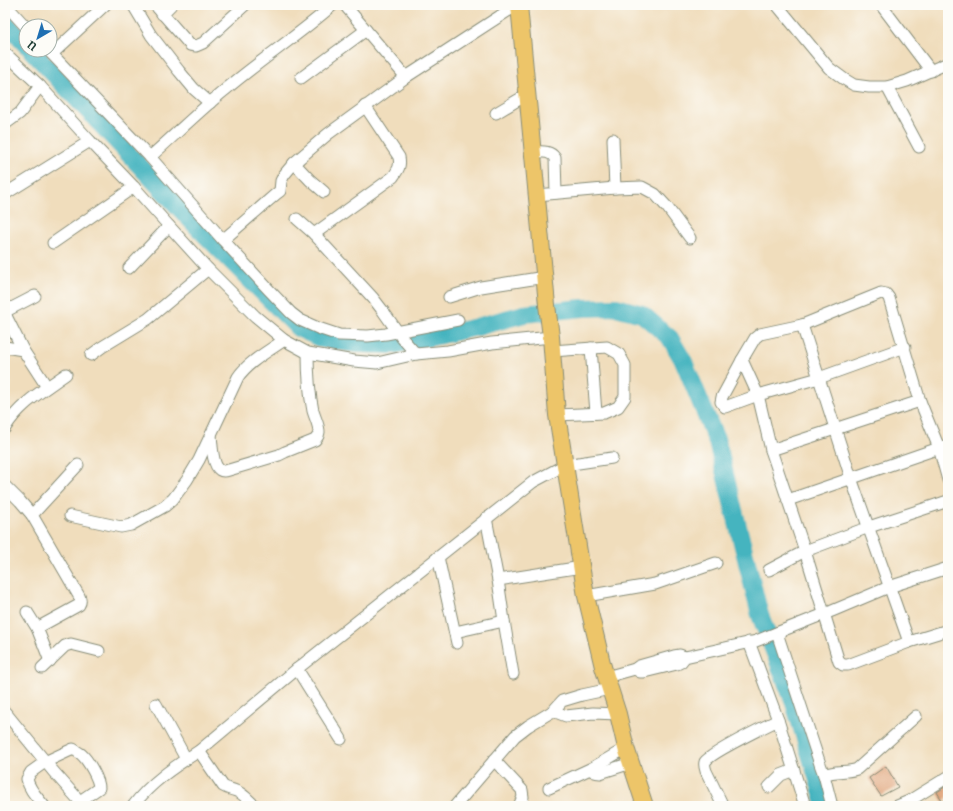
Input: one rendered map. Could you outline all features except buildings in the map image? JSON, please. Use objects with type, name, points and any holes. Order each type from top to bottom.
[{"type":"highway","points":[[518,5],[528,94],[557,415],[586,596],[626,748],[645,806]]},
{"type":"street","points":[[6,5],[18,18]]},
{"type":"street","points":[[58,45],[105,5]]},
{"type":"street","points":[[133,5],[150,35],[194,89],[210,103]]},
{"type":"street","points":[[154,5],[190,45],[196,46],[203,43],[245,5]]},
{"type":"street","points":[[162,14],[171,5]]},
{"type":"street","points":[[150,157],[230,85],[317,19],[333,5]]},
{"type":"street","points":[[345,5],[406,77]]},
{"type":"street","points":[[223,240],[280,191],[281,181],[284,175],[294,163],[328,134],[406,77],[518,5]]},
{"type":"street","points":[[777,5],[829,68],[844,80],[854,85],[887,87],[907,81],[948,63]]},
{"type":"street","points":[[880,5],[931,71]]},
{"type":"street","points":[[301,78],[366,30]]},
{"type":"street","points":[[5,53],[40,86],[208,269],[255,316],[284,340],[308,353],[374,363],[414,352],[448,350],[492,343],[551,340],[591,348],[607,347],[619,354],[625,365],[625,397],[618,407],[604,413],[557,415]]},
{"type":"street","points":[[56,58],[150,157],[269,290],[291,313],[300,320],[339,335],[368,336],[386,334],[399,335],[458,320]]},
{"type":"street","points":[[5,124],[20,112],[40,86]]},
{"type":"street","points":[[887,87],[919,147]]},
{"type":"street","points":[[496,113],[528,94]]},
{"type":"street","points":[[314,234],[393,177],[398,170],[400,162],[399,157],[365,106]]},
{"type":"street","points":[[613,139],[615,188]]},
{"type":"street","points":[[5,194],[90,141]]},
{"type":"street","points":[[533,152],[549,152],[553,154],[555,158],[556,193]]},
{"type":"street","points":[[294,163],[324,192]]},
{"type":"street","points":[[52,244],[134,187]]},
{"type":"street","points":[[537,195],[642,187],[655,194],[667,207],[690,238]]},
{"type":"street","points":[[297,219],[314,234],[373,298],[399,335],[414,352]]},
{"type":"street","points":[[129,268],[169,226]]},
{"type":"street","points":[[91,355],[148,319],[208,269]]},
{"type":"street","points":[[449,297],[493,284],[545,277]]},
{"type":"street","points":[[905,347],[819,378],[725,407],[722,402],[722,397],[742,360],[755,338],[760,334],[802,325],[882,293],[886,294],[889,298],[905,347],[920,401],[944,446],[948,480]]},
{"type":"street","points":[[35,296],[6,311],[6,314],[23,350],[47,387]]},
{"type":"street","points":[[802,325],[851,478],[909,642]]},
{"type":"street","points":[[70,516],[121,527],[131,525],[165,506],[173,499],[199,460],[241,371],[284,340]]},
{"type":"street","points":[[5,348],[23,350]]},
{"type":"street","points":[[591,348],[596,413]]},
{"type":"street","points":[[211,434],[216,467],[222,471],[279,455],[315,440],[319,432],[313,410],[308,370],[308,353]]},
{"type":"street","points":[[742,360],[758,396],[771,450],[805,551],[839,662],[843,665],[848,665],[909,642],[948,630]]},
{"type":"street","points":[[5,428],[20,409],[66,374]]},
{"type":"street","points":[[771,450],[920,401]]},
{"type":"street","points":[[788,500],[944,446]]},
{"type":"street","points":[[137,805],[144,792],[186,759],[199,751],[297,669],[533,482],[565,465],[612,458]]},
{"type":"street","points":[[32,515],[78,465]]},
{"type":"street","points":[[5,486],[32,515],[81,601],[79,606],[37,628]]},
{"type":"street","points":[[769,570],[805,551],[869,527],[948,501]]},
{"type":"street","points":[[486,518],[498,580],[513,674]]},
{"type":"street","points":[[438,557],[456,638],[504,621]]},
{"type":"street","points":[[586,596],[655,584],[716,563]]},
{"type":"street","points":[[498,580],[582,567]]},
{"type":"street","points":[[456,806],[515,736],[528,726],[553,711],[562,700],[582,695],[635,669],[640,672],[644,672],[677,664],[682,662],[685,657],[773,635],[889,587],[948,568]]},
{"type":"street","points":[[28,612],[37,628],[46,664],[65,646],[71,644],[99,651]]},
{"type":"street","points":[[773,635],[824,775],[832,806]]},
{"type":"street","points":[[753,641],[805,806]]},
{"type":"street","points":[[297,669],[341,739]]},
{"type":"street","points":[[156,704],[186,759]]},
{"type":"street","points":[[553,711],[566,716],[593,713],[618,714]]},
{"type":"street","points":[[5,712],[45,762],[82,803],[99,788],[97,777],[80,753],[73,749],[45,762],[31,772],[27,780],[33,793],[44,806]]},
{"type":"street","points":[[824,775],[832,772],[852,771],[857,769],[916,716]]},
{"type":"street","points":[[723,806],[706,771],[704,766],[705,762],[714,754],[778,720]]},
{"type":"street","points":[[549,788],[591,769],[626,748]]},
{"type":"street","points":[[199,751],[223,786],[238,791],[255,806]]},
{"type":"street","points":[[494,760],[522,790],[523,797],[519,806]]},
{"type":"street","points":[[591,769],[597,773],[600,773],[631,763]]},
{"type":"street","points":[[769,787],[781,775],[794,770]]},
{"type":"street","points":[[897,806],[909,801],[948,777]]},
{"type":"waterway","points":[[5,22],[18,36]]},
{"type":"waterway","points":[[39,58],[200,230],[298,328],[322,339],[358,344],[393,345],[477,327],[524,314],[583,308],[616,307],[642,314],[670,338],[684,362],[717,442],[760,615],[793,700],[826,806]]}]
